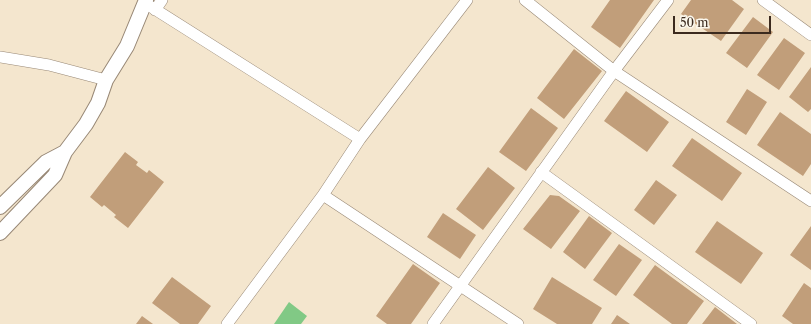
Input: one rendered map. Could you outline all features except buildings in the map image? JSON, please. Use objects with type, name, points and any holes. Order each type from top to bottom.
[{"type":"street","points":[[0,233],[55,175],[65,152],[86,124],[98,103],[106,80],[127,46],[149,4],[162,0]]},
{"type":"street","points":[[227,324],[323,195],[360,139],[468,0]]},
{"type":"street","points":[[525,0],[614,71],[811,201]]},
{"type":"street","points":[[433,324],[614,71],[668,0]]},
{"type":"street","points":[[763,0],[811,35]]},
{"type":"street","points":[[149,4],[360,139]]},
{"type":"street","points":[[0,57],[49,65],[106,80]]},
{"type":"street","points":[[0,207],[46,162],[65,152]]},
{"type":"street","points":[[541,172],[751,324]]},
{"type":"street","points":[[323,195],[518,324]]},
{"type":"green space","points":[[289,302],[307,316],[301,324],[274,324]]}]
